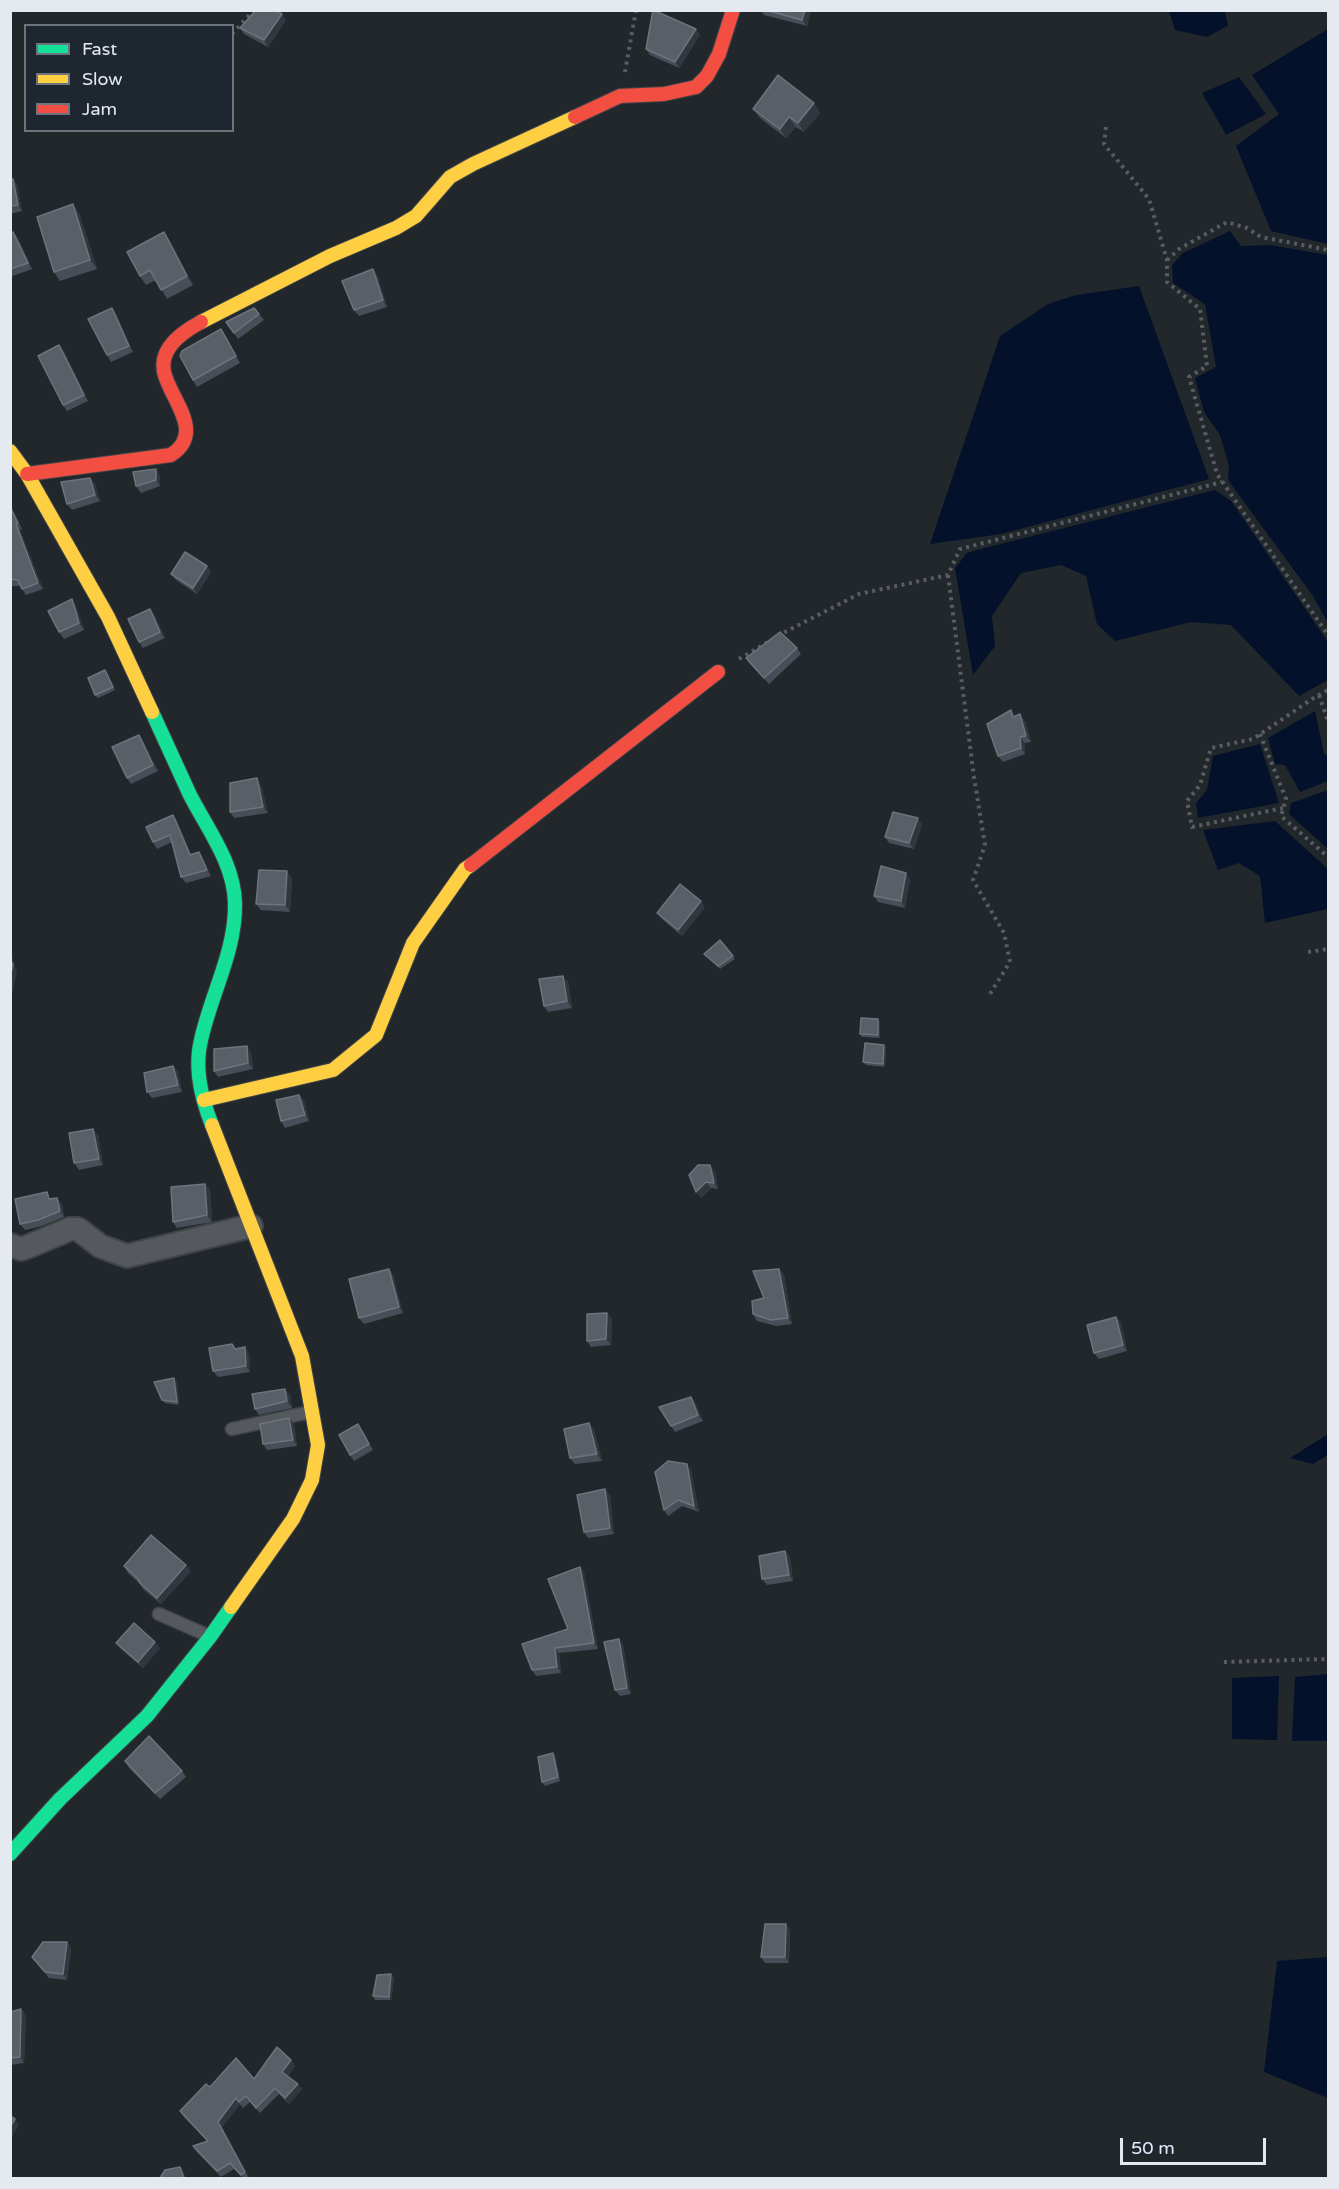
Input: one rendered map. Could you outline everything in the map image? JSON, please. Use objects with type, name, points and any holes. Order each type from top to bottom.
[{"type":"street","points":[[27,474],[171,455],[180,449],[186,440],[187,425],[164,370],[164,361],[169,345],[184,331],[330,256],[396,228],[416,216],[450,177],[620,96],[664,94],[696,87],[707,76],[719,54],[734,10]]},
{"type":"street","points":[[10,451],[27,474],[108,617],[191,796],[233,880],[235,904],[233,936],[200,1042],[199,1077],[206,1111],[302,1356],[314,1411],[318,1445],[312,1480],[293,1519],[210,1637],[147,1716],[60,1799],[10,1854]]},
{"type":"street","points":[[204,1100],[333,1070],[376,1035],[413,943],[465,869],[718,672]]},
{"type":"street","points":[[10,1245],[21,1249],[70,1229],[78,1229],[100,1246],[127,1256],[251,1226]]},
{"type":"lane","points":[[232,1429],[314,1411]]},
{"type":"lane","points":[[159,1614],[210,1637]]},
{"type":"path","points":[[234,32],[254,10]]},
{"type":"path","points":[[620,96],[636,10]]},
{"type":"path","points":[[1106,127],[1104,144],[1149,199],[1167,260],[1167,282],[1200,309],[1207,366],[1189,377],[1217,474],[1329,635]]},
{"type":"path","points":[[1167,260],[1179,249],[1227,222],[1247,228],[1262,237],[1329,250]]},
{"type":"path","points":[[988,997],[1010,962],[1004,933],[973,880],[985,845],[948,575],[960,549],[1222,482]]},
{"type":"path","points":[[718,672],[751,650],[859,594],[948,575]]},
{"type":"path","points":[[1283,808],[1192,827],[1187,801],[1200,785],[1211,748],[1253,739],[1329,690]]},
{"type":"path","points":[[1318,695],[1329,721]]},
{"type":"path","points":[[1260,734],[1286,799],[1281,816],[1329,857]]},
{"type":"path","points":[[1308,952],[1329,949]]},
{"type":"path","points":[[1224,1662],[1329,1659]]},
{"type":"water","points":[[1169,11],[1225,11],[1228,26],[1207,37],[1175,30]]},
{"type":"water","points":[[1328,29],[1328,244],[1271,231],[1236,146],[1279,114],[1252,75]]},
{"type":"water","points":[[1239,77],[1266,114],[1226,135],[1202,93]]},
{"type":"water","points":[[1230,231],[1241,246],[1270,245],[1328,255],[1328,623],[1313,596],[1228,480],[1229,466],[1220,435],[1204,412],[1195,378],[1216,367],[1205,304],[1173,283],[1172,265],[1183,253]]},
{"type":"water","points":[[1139,286],[1209,479],[1001,534],[930,544],[1000,336],[1048,304],[1076,295]]},
{"type":"water","points":[[1215,490],[1231,501],[1328,642],[1328,680],[1299,696],[1231,625],[1191,622],[1115,641],[1097,624],[1086,576],[1061,565],[1021,573],[992,616],[995,646],[973,675],[955,568],[967,553]]},
{"type":"water","points":[[1315,711],[1324,753],[1328,757],[1328,781],[1300,792],[1285,765],[1275,764],[1268,738]]},
{"type":"water","points":[[1260,744],[1279,803],[1198,818],[1196,803],[1207,790],[1213,756]]},
{"type":"water","points":[[1328,790],[1328,849],[1289,814],[1291,803]]},
{"type":"water","points":[[1275,821],[1328,869],[1328,909],[1265,923],[1260,876],[1239,863],[1218,870],[1203,830]]},
{"type":"water","points":[[1328,1434],[1328,1455],[1313,1464],[1290,1458]]},
{"type":"water","points":[[1328,1674],[1328,1741],[1292,1741],[1295,1677]]},
{"type":"water","points":[[1279,1676],[1277,1740],[1232,1739],[1232,1678]]},
{"type":"water","points":[[1328,1957],[1328,2098],[1264,2072],[1277,1961]]},
{"type":"building","points":[[256,10],[276,10],[282,14],[264,40],[240,28]]},
{"type":"building","points":[[653,10],[696,29],[675,62],[646,49]]},
{"type":"building","points":[[765,10],[805,10],[802,20]]},
{"type":"building","points":[[778,75],[814,103],[798,123],[789,117],[780,129],[753,109]]},
{"type":"building","points":[[13,179],[18,205],[10,206],[10,180]]},
{"type":"building","points":[[73,204],[90,260],[54,272],[37,217]]},
{"type":"building","points":[[13,232],[28,263],[10,269],[10,234]]},
{"type":"building","points":[[164,232],[187,276],[161,290],[150,270],[140,276],[127,252]]},
{"type":"building","points":[[373,269],[383,300],[354,310],[342,281]]},
{"type":"building","points":[[112,308],[129,346],[107,355],[88,319]]},
{"type":"building","points":[[254,308],[259,314],[234,333],[226,322]]},
{"type":"building","points":[[221,329],[236,356],[193,380],[180,356],[182,351]]},
{"type":"building","points":[[59,345],[84,395],[63,405],[38,356]]},
{"type":"building","points":[[156,469],[156,480],[136,486],[133,472]]},
{"type":"building","points":[[90,478],[95,495],[67,504],[61,482]]},
{"type":"building","points":[[10,507],[18,523],[16,524],[38,583],[22,589],[18,580],[10,579]]},
{"type":"building","points":[[185,552],[207,566],[193,588],[171,574]]},
{"type":"building","points":[[72,599],[79,623],[59,632],[48,611]]},
{"type":"building","points":[[150,609],[160,632],[139,642],[128,619]]},
{"type":"building","points":[[780,632],[797,648],[764,678],[746,658]]},
{"type":"building","points":[[105,670],[113,687],[95,695],[88,678]]},
{"type":"building","points":[[1011,710],[1013,717],[1020,714],[1026,736],[1020,737],[1021,748],[998,756],[987,724]]},
{"type":"building","points":[[139,735],[153,765],[127,778],[112,747]]},
{"type":"building","points":[[257,778],[263,807],[230,812],[230,783]]},
{"type":"building","points":[[893,812],[918,818],[909,843],[885,837]]},
{"type":"building","points":[[173,815],[190,855],[199,852],[207,870],[181,877],[170,835],[153,842],[146,827]]},
{"type":"building","points":[[881,866],[906,873],[901,901],[874,896]]},
{"type":"building","points":[[259,870],[287,871],[285,905],[256,904]]},
{"type":"building","points":[[680,884],[701,901],[678,930],[657,913]]},
{"type":"building","points":[[720,940],[733,956],[718,966],[704,954]]},
{"type":"building","points":[[10,960],[13,964],[10,978]]},
{"type":"building","points":[[563,976],[567,1001],[544,1006],[539,979]]},
{"type":"building","points":[[861,1018],[878,1019],[878,1035],[860,1034]]},
{"type":"building","points":[[865,1043],[884,1045],[883,1064],[863,1062]]},
{"type":"building","points":[[247,1046],[248,1063],[214,1071],[214,1049]]},
{"type":"building","points":[[173,1066],[178,1085],[147,1092],[144,1073]]},
{"type":"building","points":[[299,1095],[305,1115],[281,1121],[276,1100]]},
{"type":"building","points":[[93,1129],[99,1159],[74,1163],[69,1133]]},
{"type":"building","points":[[698,1165],[710,1165],[714,1183],[706,1182],[696,1192],[689,1175]]},
{"type":"building","points":[[205,1184],[207,1215],[173,1222],[171,1187]]},
{"type":"building","points":[[47,1192],[49,1199],[57,1198],[60,1211],[20,1224],[15,1199]]},
{"type":"building","points":[[389,1269],[399,1307],[359,1318],[349,1279]]},
{"type":"building","points":[[779,1269],[788,1318],[771,1320],[753,1314],[752,1301],[764,1298],[753,1271]]},
{"type":"building","points":[[607,1313],[606,1339],[587,1341],[587,1314]]},
{"type":"building","points":[[1116,1317],[1123,1345],[1094,1353],[1087,1325]]},
{"type":"building","points":[[232,1344],[235,1349],[245,1347],[246,1366],[213,1371],[209,1348]]},
{"type":"building","points":[[174,1378],[177,1402],[162,1400],[154,1382]]},
{"type":"building","points":[[285,1389],[287,1401],[255,1409],[252,1394]]},
{"type":"building","points":[[691,1397],[698,1415],[671,1426],[659,1407]]},
{"type":"building","points":[[289,1418],[293,1440],[263,1444],[260,1424]]},
{"type":"building","points":[[589,1423],[597,1454],[570,1458],[564,1429]]},
{"type":"building","points":[[358,1424],[369,1444],[350,1455],[339,1435]]},
{"type":"building","points":[[668,1461],[687,1464],[694,1506],[678,1500],[664,1510],[655,1472]]},
{"type":"building","points":[[605,1489],[610,1528],[584,1532],[577,1495]]},
{"type":"building","points":[[151,1535],[186,1565],[157,1598],[124,1566]]},
{"type":"building","points":[[785,1551],[789,1575],[762,1579],[759,1556]]},
{"type":"building","points":[[580,1567],[594,1643],[555,1648],[557,1667],[532,1670],[522,1644],[568,1629],[548,1579]]},
{"type":"building","points":[[134,1623],[155,1642],[138,1662],[116,1643]]},
{"type":"building","points":[[619,1639],[627,1688],[615,1690],[604,1642]]},
{"type":"building","points":[[149,1736],[182,1771],[155,1793],[125,1761]]},
{"type":"building","points":[[553,1753],[558,1777],[542,1782],[538,1757]]},
{"type":"building","points":[[765,1924],[786,1924],[785,1957],[761,1957]]},
{"type":"building","points":[[43,1942],[67,1942],[63,1974],[45,1972],[32,1957]]},
{"type":"building","points":[[391,1974],[389,1997],[373,1996],[377,1975]]},
{"type":"building","points":[[21,2009],[20,2057],[10,2058],[10,2012]]},
{"type":"building","points":[[277,2047],[291,2060],[282,2072],[298,2084],[285,2098],[275,2088],[256,2108],[246,2096],[239,2102],[236,2098],[218,2122],[245,2172],[241,2175],[230,2163],[217,2171],[193,2146],[208,2141],[180,2111],[206,2084],[210,2087],[236,2058],[254,2079]]},
{"type":"building","points":[[10,2116],[15,2119],[10,2127]]},
{"type":"building","points":[[180,2167],[184,2178],[160,2178],[165,2170]]},
{"type":"traffic: fast","points":[[152,712],[190,795],[225,860],[234,888],[232,938],[205,1023],[199,1051],[200,1084],[212,1125]]},
{"type":"traffic: fast","points":[[10,1854],[60,1799],[147,1716],[231,1607]]},
{"type":"traffic: slow","points":[[201,322],[330,256],[396,228],[416,216],[450,177],[575,117]]},
{"type":"traffic: slow","points":[[10,451],[27,474],[108,617],[152,712]]},
{"type":"traffic: slow","points":[[204,1100],[333,1070],[376,1035],[413,943],[465,869],[471,865]]},
{"type":"traffic: slow","points":[[212,1125],[302,1356],[318,1445],[312,1480],[293,1519],[231,1607]]},
{"type":"traffic: jam","points":[[575,117],[620,96],[664,94],[696,87],[707,76],[719,54],[733,10]]},
{"type":"traffic: jam","points":[[27,474],[171,455],[181,446],[186,436],[186,426],[167,382],[163,363],[174,341],[201,322]]},
{"type":"traffic: jam","points":[[471,865],[718,672]]}]
